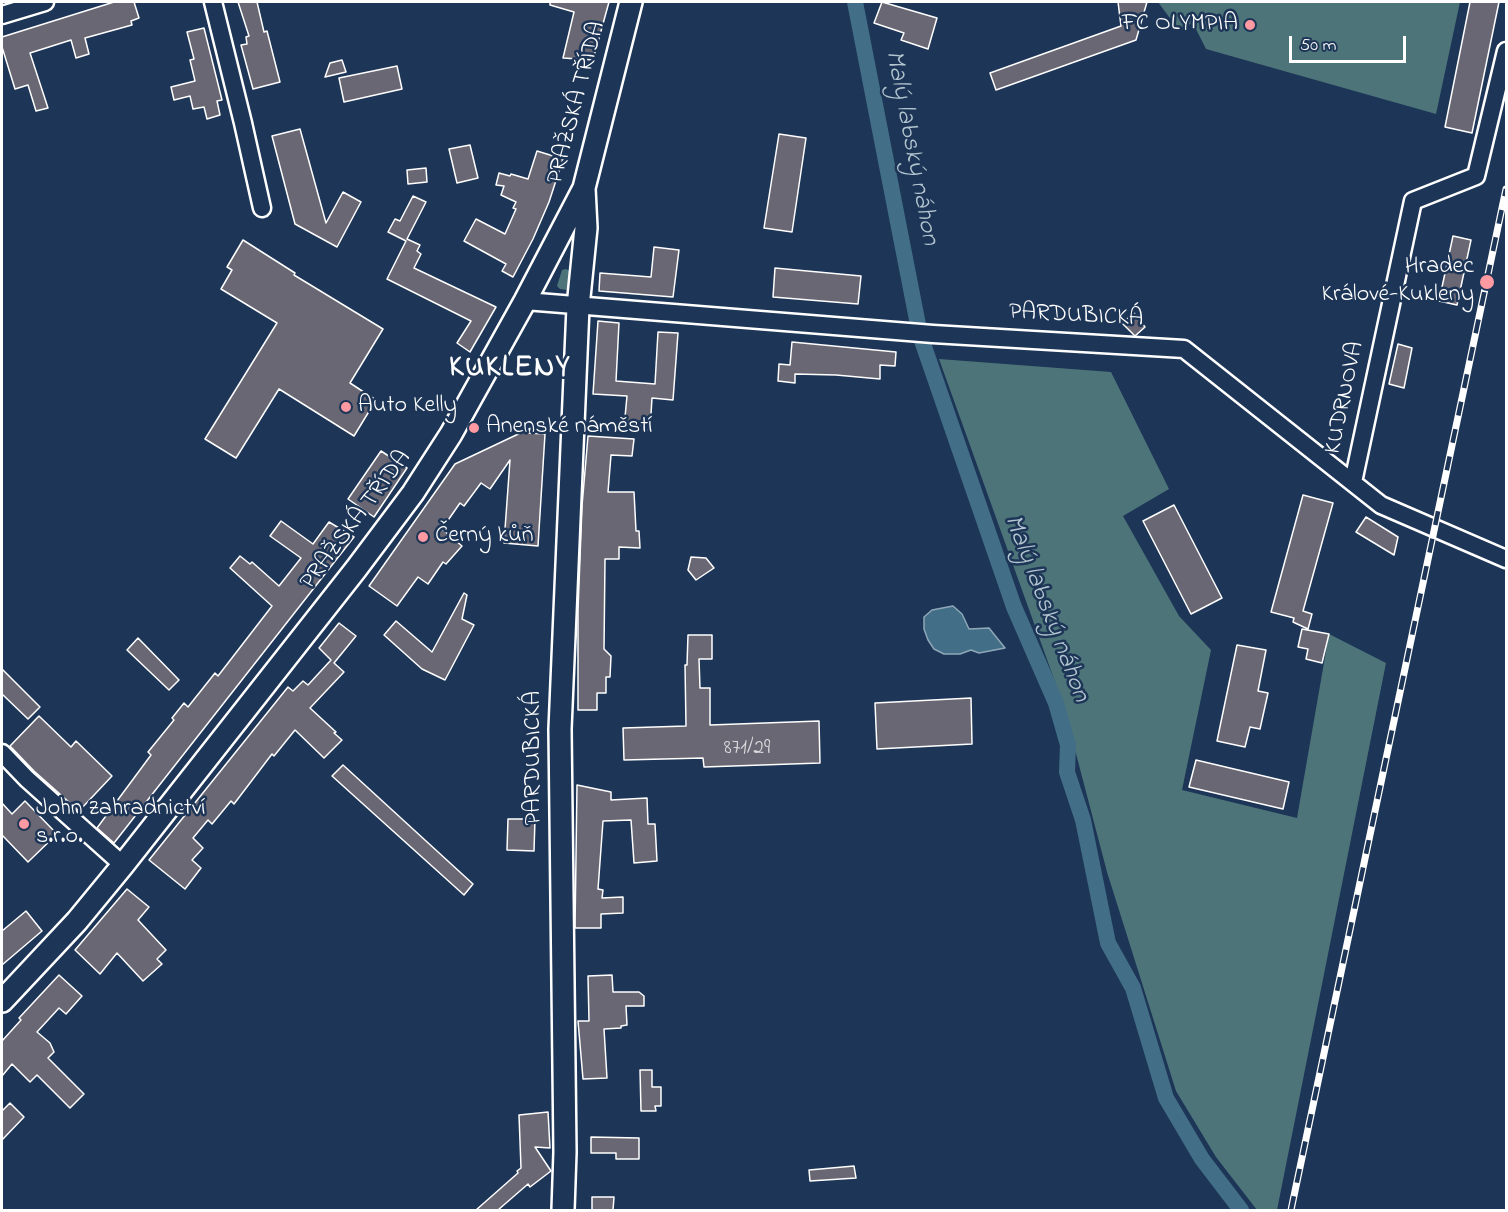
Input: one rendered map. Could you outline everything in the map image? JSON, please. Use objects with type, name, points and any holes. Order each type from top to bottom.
[{"type":"street","points":[[2,15],[45,2]]},
{"type":"street","points":[[213,2],[262,208]]},
{"type":"street","name":"PRAŽSKÁ TŘÍDA","points":[[2,1000],[77,921],[123,865],[413,493],[451,434],[525,301],[584,188],[632,2]]},
{"type":"street","name":"KUDRNOVA","points":[[1353,482],[1413,201],[1476,176],[1506,51]]},
{"type":"street","name":"PARDUBICKÁ","points":[[563,1210],[560,729],[578,307],[586,228],[584,188]]},
{"type":"street","name":"PARDUBICKÁ","points":[[525,301],[933,334],[1184,349],[1381,505],[1506,559]]},
{"type":"street","points":[[2,753],[36,787],[123,865]]},
{"type":"green space","points":[[1158,2],[1460,2],[1436,114],[1206,49],[1193,23],[1178,29]]},
{"type":"green space","points":[[562,270],[572,272],[570,288],[567,290],[557,286]]},
{"type":"green space","points":[[939,359],[1111,372],[1169,489],[1123,516],[1179,616],[1211,650],[1182,790],[1297,818],[1329,634],[1386,663],[1277,1210],[1257,1210],[1216,1157],[1176,1091],[1107,872],[1063,704]]},
{"type":"water","points":[[953,606],[962,614],[969,629],[989,628],[1005,648],[979,653],[971,650],[960,654],[944,654],[934,649],[924,629],[924,617],[932,610]]},
{"type":"building","points":[[114,2],[134,2],[139,18],[131,21],[132,25],[85,38],[89,54],[76,58],[71,40],[30,53],[48,108],[36,111],[28,85],[15,89],[2,47],[2,37]]},
{"type":"building","points":[[238,2],[257,2],[280,82],[253,89],[241,45],[247,44],[246,37],[249,36]]},
{"type":"building","points":[[550,2],[609,2],[593,60],[563,58],[574,12],[550,5]]},
{"type":"building","points":[[882,2],[937,18],[928,49],[901,40],[904,33],[874,23]]},
{"type":"building","points":[[1118,2],[1147,2],[1136,40],[996,90],[990,73],[1121,26]]},
{"type":"building","points":[[1470,2],[1499,2],[1472,133],[1445,127]]},
{"type":"building","points":[[204,28],[222,100],[217,101],[220,115],[207,119],[204,107],[193,109],[190,96],[174,100],[171,87],[195,81],[190,60],[194,59],[187,32]]},
{"type":"building","points":[[342,60],[346,72],[325,77],[330,63]]},
{"type":"building","points":[[397,66],[402,89],[344,102],[339,78]]},
{"type":"building","points":[[300,129],[326,223],[343,192],[361,202],[337,247],[295,224],[272,136]]},
{"type":"building","points":[[779,134],[806,138],[792,232],[764,228]]},
{"type":"building","points":[[470,145],[478,178],[457,183],[449,149]]},
{"type":"building","points":[[537,151],[563,159],[549,202],[513,277],[502,271],[506,264],[464,241],[476,219],[505,234],[516,209],[513,208],[516,202],[501,195],[504,186],[496,185],[499,173],[528,179]]},
{"type":"building","points":[[426,168],[427,182],[408,184],[407,170]]},
{"type":"building","points":[[413,196],[426,202],[407,239],[420,245],[417,251],[421,254],[414,268],[496,307],[470,352],[457,343],[471,321],[387,279],[406,241],[388,232],[395,219],[400,221]]},
{"type":"building","points":[[1453,236],[1471,240],[1457,305],[1439,301]]},
{"type":"building","points":[[243,240],[295,273],[294,275],[383,329],[350,383],[376,400],[354,436],[279,389],[236,458],[205,439],[277,323],[221,289],[232,270],[227,267]]},
{"type":"building","points":[[654,247],[679,250],[673,297],[599,291],[600,273],[651,277]]},
{"type":"building","points":[[775,268],[861,276],[858,304],[773,297]]},
{"type":"building","points":[[1134,313],[1145,327],[1135,336],[1122,323]]},
{"type":"building","points":[[598,321],[619,323],[616,381],[655,384],[658,332],[678,333],[673,400],[652,398],[650,430],[624,428],[627,396],[593,394]]},
{"type":"building","points":[[792,342],[896,352],[895,366],[880,365],[880,379],[795,374],[795,383],[778,381],[779,364],[790,365]]},
{"type":"building","points":[[1398,344],[1412,348],[1404,388],[1389,384]]},
{"type":"building","points":[[531,428],[528,433],[545,434],[538,546],[504,543],[510,460],[490,489],[481,483],[464,506],[460,503],[442,529],[462,546],[446,564],[443,562],[428,584],[418,577],[397,606],[369,586],[455,464]]},
{"type":"building","points":[[588,436],[634,439],[632,456],[611,455],[608,492],[634,492],[636,531],[639,531],[640,548],[619,547],[619,559],[605,559],[604,649],[611,656],[610,677],[606,677],[606,693],[597,693],[597,710],[578,710],[578,610],[582,506]]},
{"type":"building","points":[[381,451],[407,468],[374,517],[348,499]]},
{"type":"building","points":[[1303,495],[1333,503],[1303,611],[1312,614],[1308,629],[1293,622],[1294,618],[1271,612]]},
{"type":"building","points":[[1174,505],[1222,598],[1191,614],[1143,521]]},
{"type":"building","points":[[1366,517],[1398,537],[1394,555],[1356,532]]},
{"type":"building","points":[[281,521],[313,544],[329,522],[354,537],[114,843],[97,828],[151,755],[148,752],[174,720],[172,718],[184,703],[188,707],[215,673],[218,676],[272,606],[230,568],[240,556],[250,564],[252,562],[279,586],[301,558],[270,536]]},
{"type":"building","points":[[691,557],[706,558],[714,568],[696,580],[688,570]]},
{"type":"building","points":[[464,593],[467,595],[462,619],[474,625],[445,680],[422,669],[384,635],[396,621],[432,652]]},
{"type":"building","points":[[339,623],[356,636],[334,663],[344,672],[310,708],[342,740],[324,758],[295,730],[274,756],[272,754],[234,804],[231,801],[212,824],[208,820],[193,838],[203,848],[192,860],[201,868],[185,889],[149,860],[288,687],[293,691],[303,681],[308,685],[331,660],[319,648]]},
{"type":"building","points":[[1302,629],[1329,634],[1322,663],[1306,659],[1308,649],[1298,647]]},
{"type":"building","points":[[688,635],[712,635],[712,659],[699,659],[700,688],[710,688],[710,725],[819,721],[820,763],[704,767],[703,758],[624,760],[623,728],[686,726],[685,665],[687,665]]},
{"type":"building","points":[[138,638],[179,680],[169,690],[127,650]]},
{"type":"building","points":[[1237,645],[1266,650],[1258,691],[1268,693],[1260,729],[1250,727],[1245,747],[1217,741]]},
{"type":"building","points":[[2,669],[40,707],[28,719],[2,694]]},
{"type":"building","points":[[971,698],[972,744],[877,749],[875,703]]},
{"type":"building","points":[[39,716],[71,747],[76,741],[112,776],[79,811],[10,746]]},
{"type":"building","points":[[1196,760],[1289,782],[1283,809],[1189,787]]},
{"type":"building","points":[[343,765],[473,884],[464,895],[332,776]]},
{"type":"building","points":[[577,785],[611,792],[611,800],[647,798],[648,824],[655,824],[657,861],[634,863],[631,820],[603,821],[598,889],[603,890],[602,898],[623,897],[623,913],[601,914],[601,928],[575,928]]},
{"type":"building","name":"John zahradnictví s.r.o.","points":[[25,801],[57,834],[28,862],[2,835],[2,803],[12,814]]},
{"type":"building","points":[[508,819],[535,819],[534,851],[507,850]]},
{"type":"building","points":[[127,889],[149,907],[138,920],[166,950],[157,959],[162,964],[143,981],[117,953],[100,974],[75,950]]},
{"type":"building","points":[[26,911],[42,931],[2,965],[2,931]]},
{"type":"building","points":[[59,975],[82,996],[66,1014],[59,1008],[37,1032],[50,1043],[54,1052],[48,1058],[84,1094],[70,1108],[37,1075],[30,1082],[12,1064],[2,1076],[2,1041],[21,1020],[19,1018]]},
{"type":"building","points":[[612,975],[613,992],[639,992],[644,996],[644,1006],[626,1006],[627,1025],[621,1028],[604,1029],[607,1078],[583,1079],[578,1021],[589,1021],[588,976]]},
{"type":"building","points":[[640,1070],[652,1070],[652,1087],[661,1087],[661,1106],[655,1106],[656,1111],[641,1111]]},
{"type":"building","points":[[10,1103],[24,1117],[2,1140],[2,1111]]},
{"type":"building","points":[[548,1112],[550,1148],[535,1147],[551,1171],[530,1187],[528,1184],[498,1210],[476,1210],[521,1168],[519,1115]]},
{"type":"building","points":[[591,1137],[639,1138],[639,1159],[616,1159],[616,1153],[591,1153]]},
{"type":"building","points":[[854,1166],[856,1178],[810,1181],[809,1170]]},
{"type":"building","points":[[592,1197],[614,1197],[613,1210],[592,1210]]},
{"type":"waterway","name":"Malý labský náhon","points":[[855,2],[920,335],[1014,607],[1056,703],[1068,745],[1067,772],[1083,820],[1108,943],[1133,988],[1166,1098],[1202,1159],[1241,1210]]},
{"type":"railway","points":[[1291,1210],[1506,189]]},
{"type":"place","name":"FC OLYMPIA","points":[[1250,25]]},
{"type":"place","name":"Hradec Králové-Kukleny","points":[[1487,282]]},
{"type":"place","name":"Auto Kelly","points":[[346,407]]},
{"type":"place","name":"Anenské náměstí","points":[[474,428]]},
{"type":"place","name":"Černý kůň","points":[[423,537]]},
{"type":"place","name":"John zahradnictví s.r.o.","points":[[24,824]]},
{"type":"district","name":"KUKLENY","points":[[510,370]]}]
